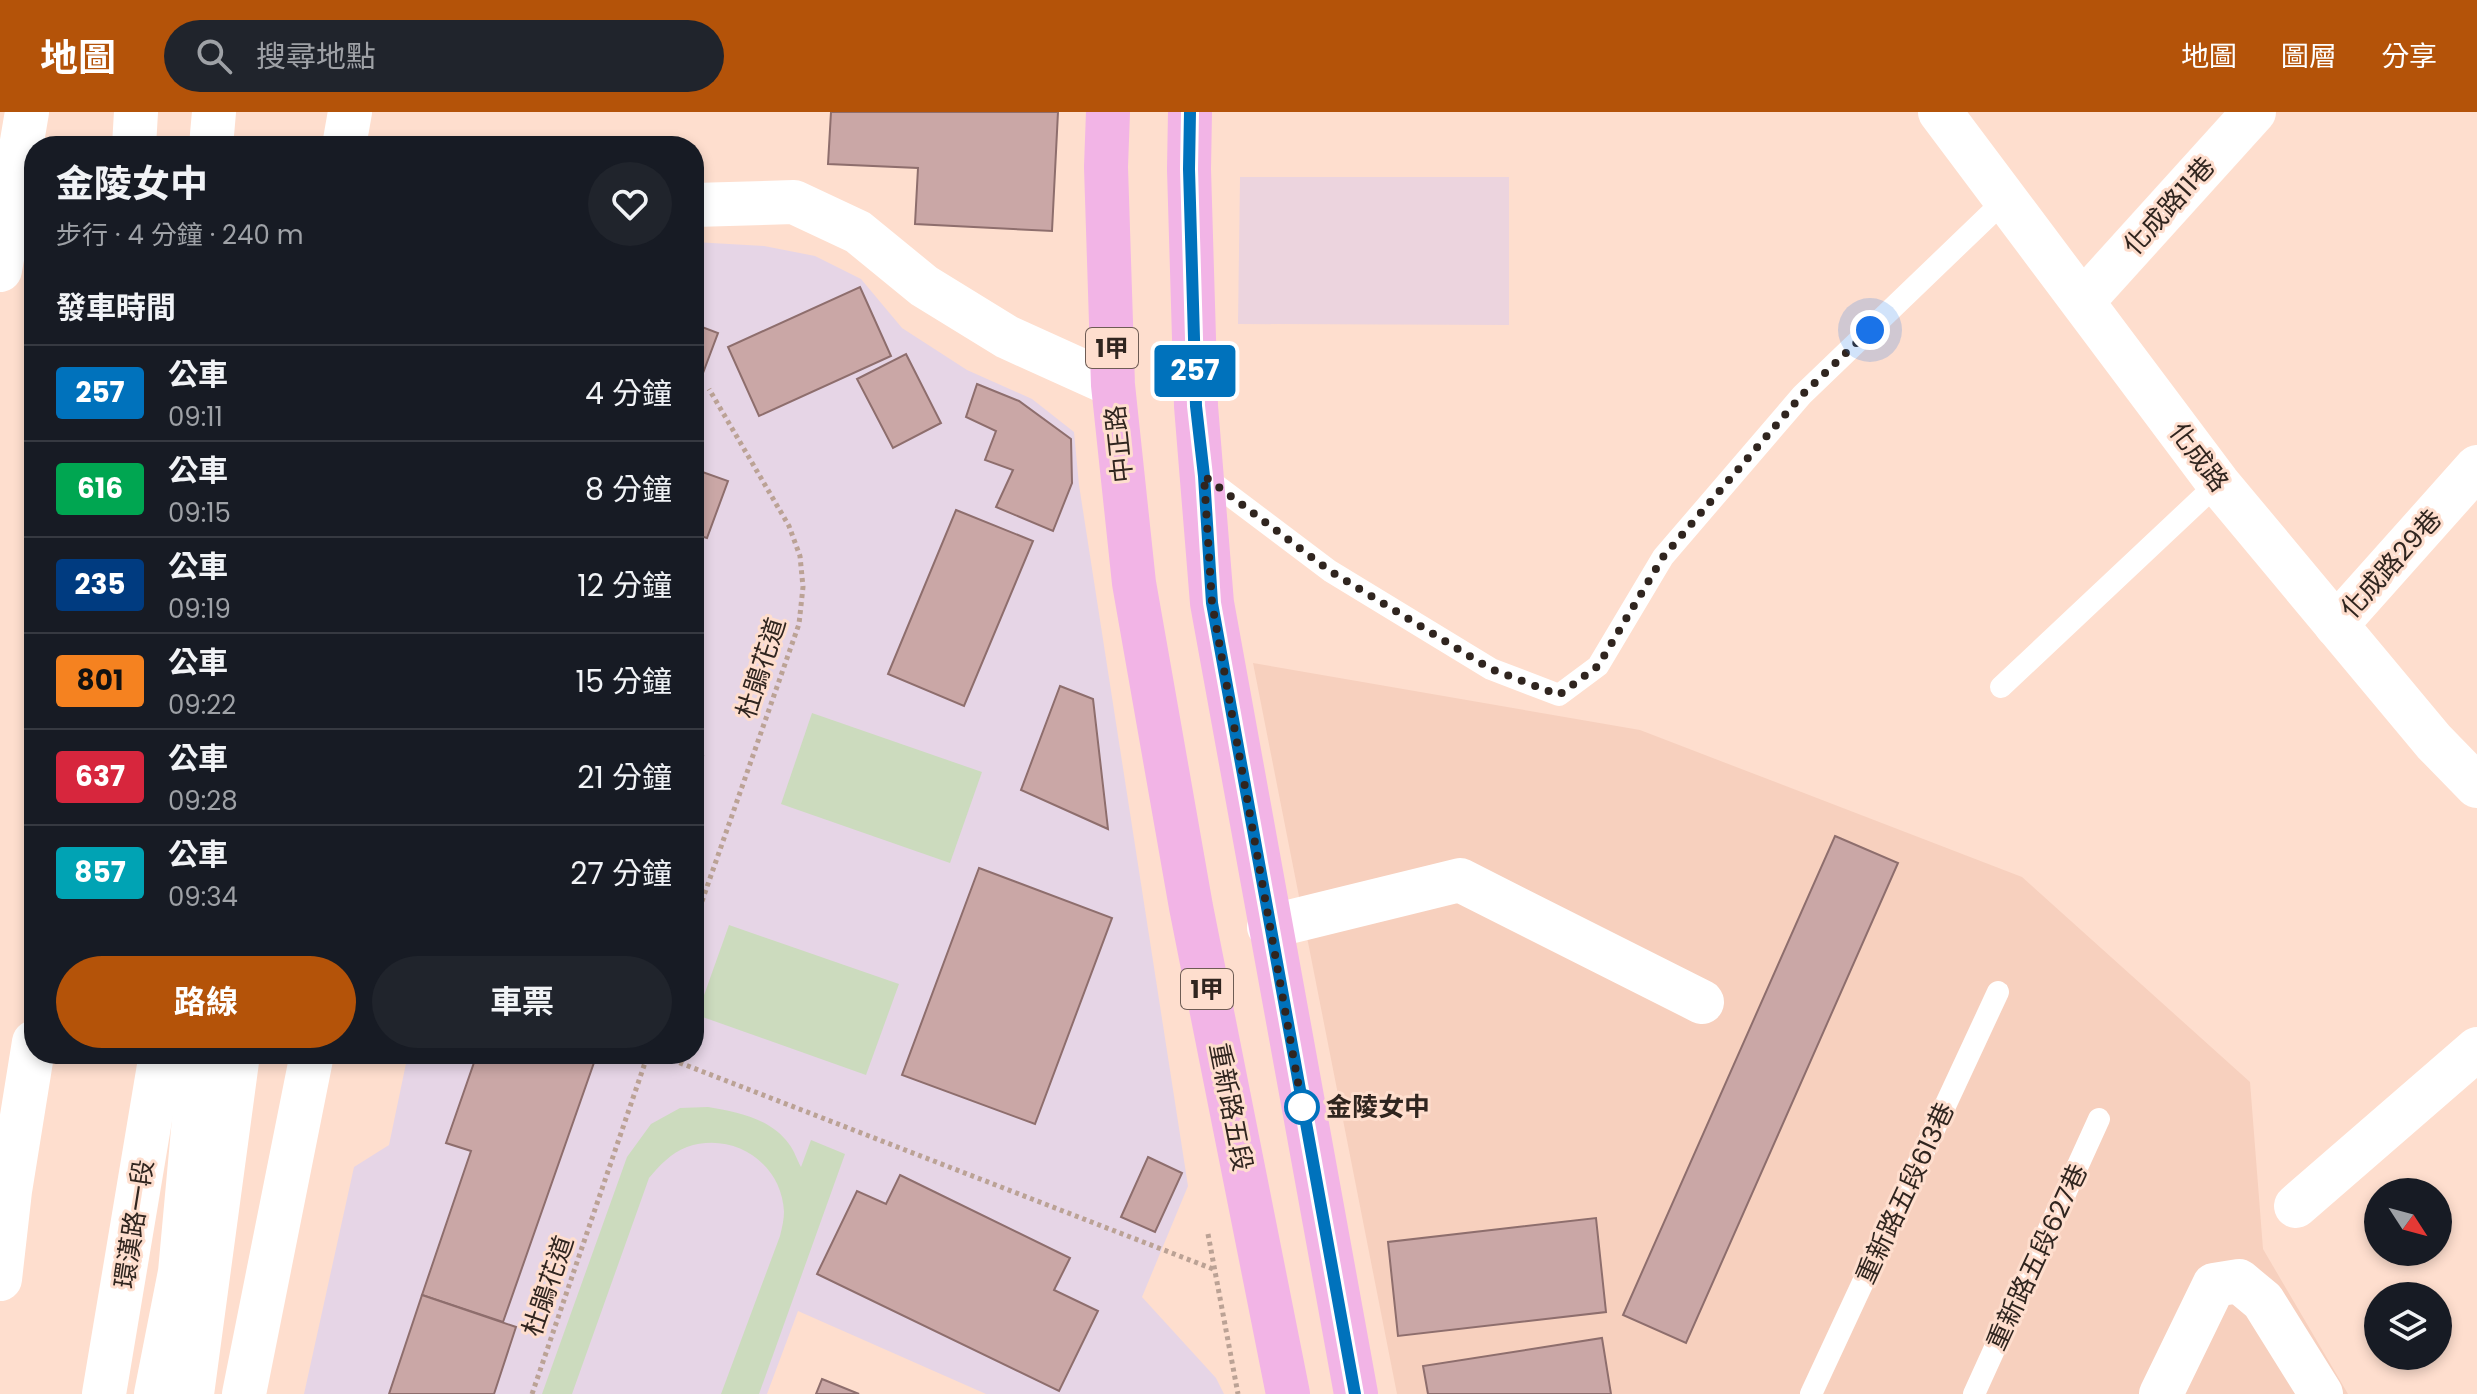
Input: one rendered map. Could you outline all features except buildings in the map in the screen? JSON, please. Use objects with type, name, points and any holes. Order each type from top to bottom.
[{"type":"main road","name":"中正路","points":[[1108,112],[1106,167],[1113,385],[1134,583]]},
{"type":"main road","points":[[1190,112],[1196,406],[1212,603],[1356,1394]]},
{"type":"main road","name":"重新路五段","points":[[1134,583],[1191,907],[1288,1394]]},
{"type":"street","points":[[0,270],[27,112]]},
{"type":"street","points":[[135,136],[136,112]]},
{"type":"street","points":[[212,136],[214,112]]},
{"type":"street","points":[[346,136],[350,112]]},
{"type":"street","name":"化成路","points":[[1940,112],[2218,483],[2434,742],[2477,786]]},
{"type":"street","name":"化成路11巷","points":[[2083,301],[2254,112]]},
{"type":"street","points":[[704,205],[794,202],[858,232],[924,286],[1007,337],[1113,385]]},
{"type":"street","name":"化成路29巷","points":[[2336,625],[2477,467]]},
{"type":"street","points":[[1269,927],[1460,880],[1702,1002]]},
{"type":"street","points":[[2296,1206],[2477,1049]]},
{"type":"street","points":[[0,1279],[10,1191],[30,1064]]},
{"type":"street","name":"環漢路一段","points":[[104,1394],[159,1064]]},
{"type":"street","points":[[156,1394],[180,1272],[199,1064]]},
{"type":"street","points":[[192,1394],[237,1064]]},
{"type":"street","points":[[244,1394],[310,1064]]},
{"type":"street","points":[[2161,1394],[2214,1285],[2239,1281],[2263,1301],[2321,1394]]},
{"type":"lane","points":[[1204,476],[1330,571],[1491,669],[1559,695],[1598,666],[1663,557],[1802,395],[2006,199]]},
{"type":"lane","points":[[2001,687],[2218,483]]},
{"type":"lane","name":"重新路五段613巷","points":[[1811,1394],[1998,992]]},
{"type":"lane","name":"重新路五段627巷","points":[[1974,1394],[2099,1119]]},
{"type":"path","name":"杜鵑花道","points":[[704,895],[799,624],[803,587],[800,556],[789,526],[709,389]]},
{"type":"path","name":"杜鵑花道","points":[[532,1394],[645,1064]]},
{"type":"path","points":[[683,1064],[1214,1269]]},
{"type":"shaded area","points":[[1240,177],[1509,177],[1509,325],[1238,324]]},
{"type":"shaded area","points":[[704,243],[764,246],[815,256],[861,279],[902,328],[967,370],[1032,399],[1074,432],[1079,485],[1188,1186],[1142,1297],[1216,1378],[1224,1394],[986,1394],[798,1311],[767,1394],[304,1394],[354,1167],[389,1145],[406,1064],[704,1064]]},
{"type":"shaded area","points":[[1253,663],[1640,730],[2022,877],[2250,1082],[2263,1249],[2348,1394],[1397,1394]]},
{"type":"green space","points":[[812,713],[982,772],[950,863],[781,804]]},
{"type":"green space","points":[[729,925],[899,984],[866,1075],[704,1017],[704,995]]},
{"type":"green space","points":[[708,1107],[763,1122],[791,1146],[801,1167],[811,1140],[845,1154],[759,1394],[721,1394],[780,1236],[784,1212],[781,1194],[774,1178],[752,1155],[721,1143],[704,1143],[676,1153],[649,1178],[572,1394],[542,1394],[627,1157],[651,1124],[680,1108]]},
{"type":"bus line","name":"257","points":[[1190,112],[1196,406],[1212,603],[1355,1394]]},
{"type":"place","name":"金陵女中","points":[[1302,1107]]},
{"type":"route","points":[[1302,1107],[1304,1116],[1212,603],[1204,476],[1330,571],[1491,669],[1559,695],[1598,666],[1663,557],[1802,395],[1870,330]]}]
